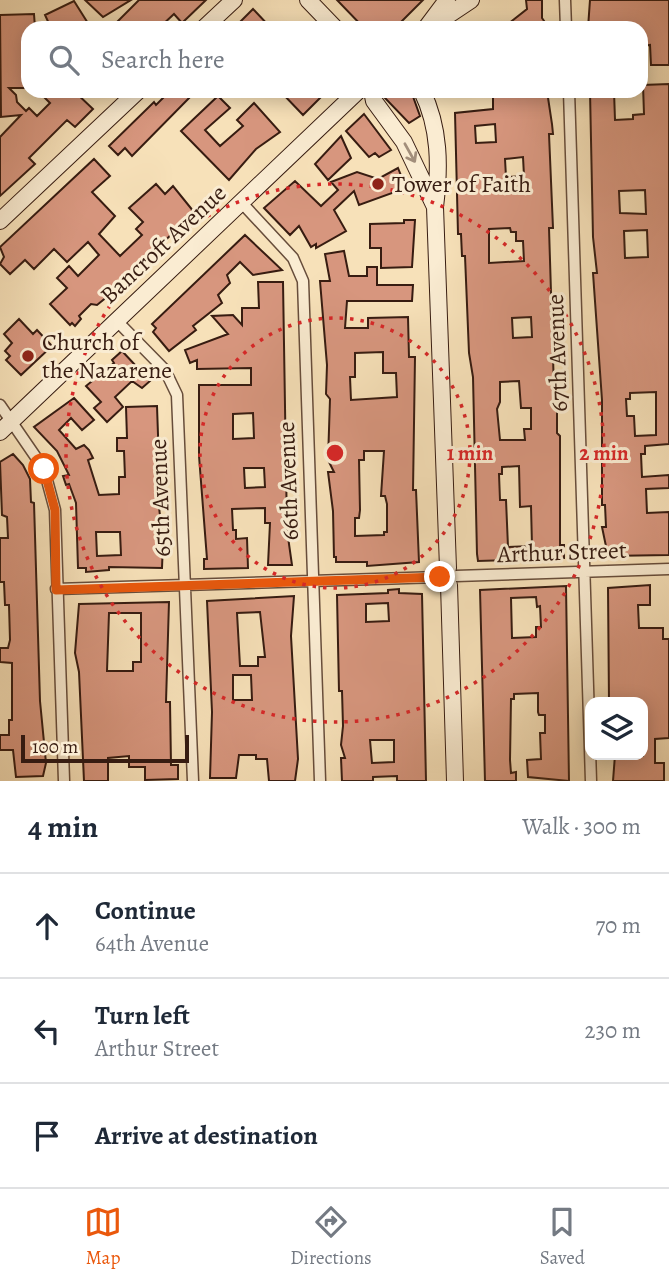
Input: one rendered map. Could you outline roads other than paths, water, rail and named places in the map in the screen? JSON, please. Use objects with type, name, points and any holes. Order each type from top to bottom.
[{"type":"street","points":[[212,21],[234,0]]},
{"type":"street","points":[[308,0],[328,21]]},
{"type":"street","points":[[432,21],[447,0]]},
{"type":"street","points":[[436,21],[471,0]]},
{"type":"street","points":[[565,0],[566,21]]},
{"type":"street","points":[[0,221],[131,98]]},
{"type":"street","name":"Bancroft Avenue","points":[[6,427],[351,98]]},
{"type":"street","points":[[374,98],[375,104],[415,161],[436,207]]},
{"type":"street","points":[[425,98],[436,128],[436,207],[456,781]]},
{"type":"street","name":"67th Avenue","points":[[569,98],[591,781]]},
{"type":"street","name":"66th Avenue","points":[[241,202],[293,258],[303,281],[320,781]]},
{"type":"street","name":"65th Avenue","points":[[116,320],[165,370],[177,395],[193,781]]},
{"type":"street","points":[[0,405],[6,427],[37,458],[50,486],[55,510],[64,781]]},
{"type":"street","name":"Arthur Street","points":[[56,590],[669,569]]},
{"type":"place","name":"Tower of Faith","points":[[378,184]]},
{"type":"place","name":"Church of the Nazarene","points":[[28,356]]}]
